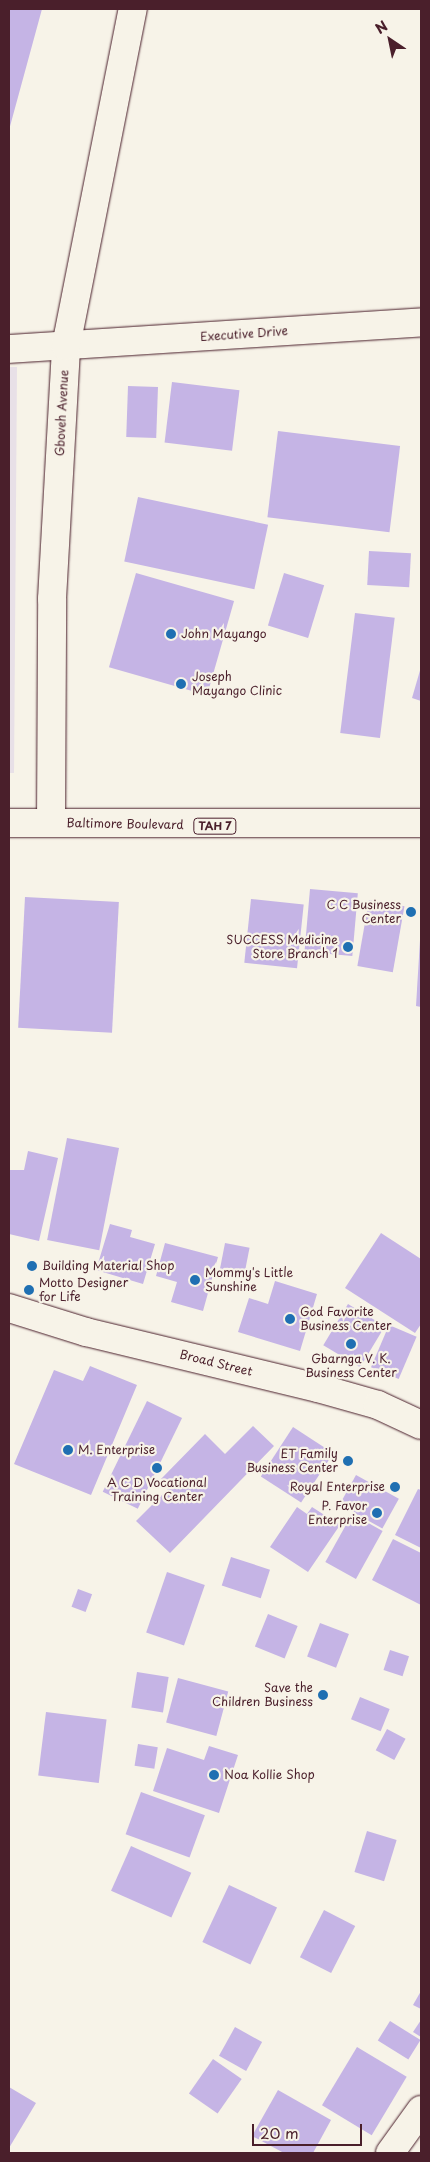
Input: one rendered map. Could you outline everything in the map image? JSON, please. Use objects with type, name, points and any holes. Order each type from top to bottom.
[{"type":"main road","name":"Gboveh Avenue","points":[[51,823],[52,599],[66,346],[132,9]]},
{"type":"main road","name":"Executive Drive","points":[[9,349],[421,322]]},
{"type":"main road","name":"Baltimore Boulevard","points":[[9,823],[421,824]]},
{"type":"main road","name":"Broad Street","points":[[9,1308],[86,1332],[318,1388],[378,1405],[421,1425]]},
{"type":"main road","points":[[390,2153],[421,2110]]},
{"type":"shaded area","points":[[9,367],[17,367],[14,773],[9,773]]},
{"type":"building","points":[[9,9],[42,9],[9,130]]},
{"type":"building","points":[[172,382],[239,390],[232,451],[165,443]]},
{"type":"building","points":[[128,386],[158,387],[156,438],[126,437]]},
{"type":"building","points":[[278,431],[400,446],[389,532],[267,517]]},
{"type":"building","points":[[138,497],[268,525],[254,589],[124,562]]},
{"type":"building","points":[[369,551],[411,553],[409,587],[367,585]]},
{"type":"building","name":"John Mayango","points":[[136,573],[234,601],[207,695],[109,667]]},
{"type":"building","points":[[284,573],[324,585],[308,638],[268,626]]},
{"type":"building","points":[[355,613],[395,618],[380,738],[340,733]]},
{"type":"building","points":[[421,667],[421,701],[412,698]]},
{"type":"building","points":[[310,889],[358,893],[352,956],[305,952]]},
{"type":"building","points":[[25,897],[119,902],[112,1033],[18,1028]]},
{"type":"building","points":[[251,899],[304,905],[297,968],[244,963]]},
{"type":"building","points":[[369,900],[404,906],[393,972],[357,966]]},
{"type":"building","points":[[421,940],[421,1007],[416,1006]]},
{"type":"building","points":[[67,1138],[119,1148],[99,1250],[47,1240]]},
{"type":"building","points":[[28,1151],[58,1158],[39,1241],[9,1234],[9,1170],[24,1170]]},
{"type":"building","points":[[110,1224],[132,1230],[130,1237],[155,1244],[143,1284],[96,1270]]},
{"type":"building","points":[[381,1233],[421,1259],[421,1324],[415,1333],[345,1288]]},
{"type":"building","points":[[165,1243],[218,1257],[203,1311],[171,1302],[177,1282],[156,1276]]},
{"type":"building","points":[[225,1243],[250,1248],[244,1278],[219,1273]]},
{"type":"building","points":[[275,1281],[317,1294],[300,1351],[238,1332],[249,1298],[268,1304]]},
{"type":"building","points":[[348,1304],[385,1326],[360,1367],[323,1345]]},
{"type":"building","points":[[389,1325],[417,1337],[399,1379],[371,1367]]},
{"type":"building","points":[[90,1366],[137,1385],[91,1495],[14,1464],[54,1370],[83,1381]]},
{"type":"building","points":[[147,1401],[182,1418],[138,1509],[103,1492]]},
{"type":"building","points":[[253,1426],[274,1446],[170,1553],[136,1521],[170,1487],[161,1479],[205,1434],[225,1454]]},
{"type":"building","points":[[293,1427],[333,1453],[301,1503],[261,1476]]},
{"type":"building","points":[[356,1475],[399,1499],[382,1528],[340,1505]]},
{"type":"building","points":[[418,1489],[421,1490],[421,1548],[395,1535]]},
{"type":"building","points":[[297,1507],[307,1514],[312,1507],[340,1525],[308,1572],[270,1547]]},
{"type":"building","points":[[352,1514],[383,1531],[356,1579],[325,1562]]},
{"type":"building","points":[[393,1539],[421,1553],[421,1605],[372,1580]]},
{"type":"building","points":[[231,1557],[270,1570],[261,1598],[222,1586]]},
{"type":"building","points":[[167,1572],[205,1585],[184,1646],[146,1633]]},
{"type":"building","points":[[78,1589],[92,1594],[86,1612],[72,1607]]},
{"type":"building","points":[[268,1614],[298,1626],[285,1658],[255,1646]]},
{"type":"building","points":[[320,1623],[349,1634],[336,1668],[307,1657]]},
{"type":"building","points":[[390,1650],[409,1656],[403,1676],[384,1670]]},
{"type":"building","points":[[137,1672],[169,1677],[163,1713],[131,1708]]},
{"type":"building","points":[[178,1678],[228,1691],[216,1736],[166,1722]]},
{"type":"building","points":[[360,1697],[390,1709],[381,1731],[351,1719]]},
{"type":"building","points":[[46,1712],[107,1719],[99,1783],[38,1776]]},
{"type":"building","points":[[387,1729],[406,1739],[394,1760],[376,1750]]},
{"type":"building","points":[[138,1744],[158,1747],[154,1769],[135,1766]]},
{"type":"building","points":[[209,1746],[238,1755],[219,1813],[153,1791],[167,1748],[204,1760]]},
{"type":"building","points":[[141,1792],[205,1815],[190,1858],[126,1834]]},
{"type":"building","points":[[367,1831],[397,1840],[384,1881],[354,1872]]},
{"type":"building","points":[[131,1846],[191,1873],[171,1918],[111,1891]]},
{"type":"building","points":[[229,1885],[277,1907],[250,1964],[202,1942]]},
{"type":"building","points":[[324,1910],[355,1926],[331,1973],[300,1957]]},
{"type":"building","points":[[421,1991],[421,2009],[413,2005]]},
{"type":"building","points":[[421,2020],[421,2037],[413,2032]]},
{"type":"building","points":[[390,2021],[421,2040],[408,2060],[378,2041]]},
{"type":"building","points":[[235,2027],[262,2042],[246,2071],[219,2056]]},
{"type":"building","points":[[357,2047],[407,2077],[372,2135],[322,2105]]},
{"type":"building","points":[[213,2059],[242,2079],[218,2113],[189,2093]]},
{"type":"building","points":[[9,2087],[36,2103],[9,2148]]},
{"type":"building","points":[[278,2090],[331,2120],[313,2153],[284,2153],[252,2136]]},
{"type":"place","name":"John Mayango","points":[[171,634]]},
{"type":"place","name":"Joseph Mayango Clinic","points":[[181,684]]},
{"type":"place","name":"C C Business Center","points":[[411,912]]},
{"type":"place","name":"SUCCESS Medicine Store Branch 1","points":[[348,947]]},
{"type":"place","name":"Building Material Shop","points":[[32,1266]]},
{"type":"place","name":"Mommy's Little Sunshine","points":[[195,1280]]},
{"type":"place","name":"Motto Designer for Life","points":[[29,1290]]},
{"type":"place","name":"God Favorite Business Center","points":[[290,1319]]},
{"type":"place","name":"Gbarnga V. K. Business Center","points":[[351,1344]]},
{"type":"place","name":"M. Enterprise","points":[[68,1450]]},
{"type":"place","name":"ET Family Business Center","points":[[348,1461]]},
{"type":"place","name":"A C D Vocational Training Center","points":[[157,1468]]},
{"type":"place","name":"Royal Enterprise","points":[[395,1487]]},
{"type":"place","name":"P. Favor Enterprise","points":[[377,1513]]},
{"type":"place","name":"Save the Children Business","points":[[323,1695]]},
{"type":"place","name":"Noa Kollie Shop","points":[[214,1775]]}]
